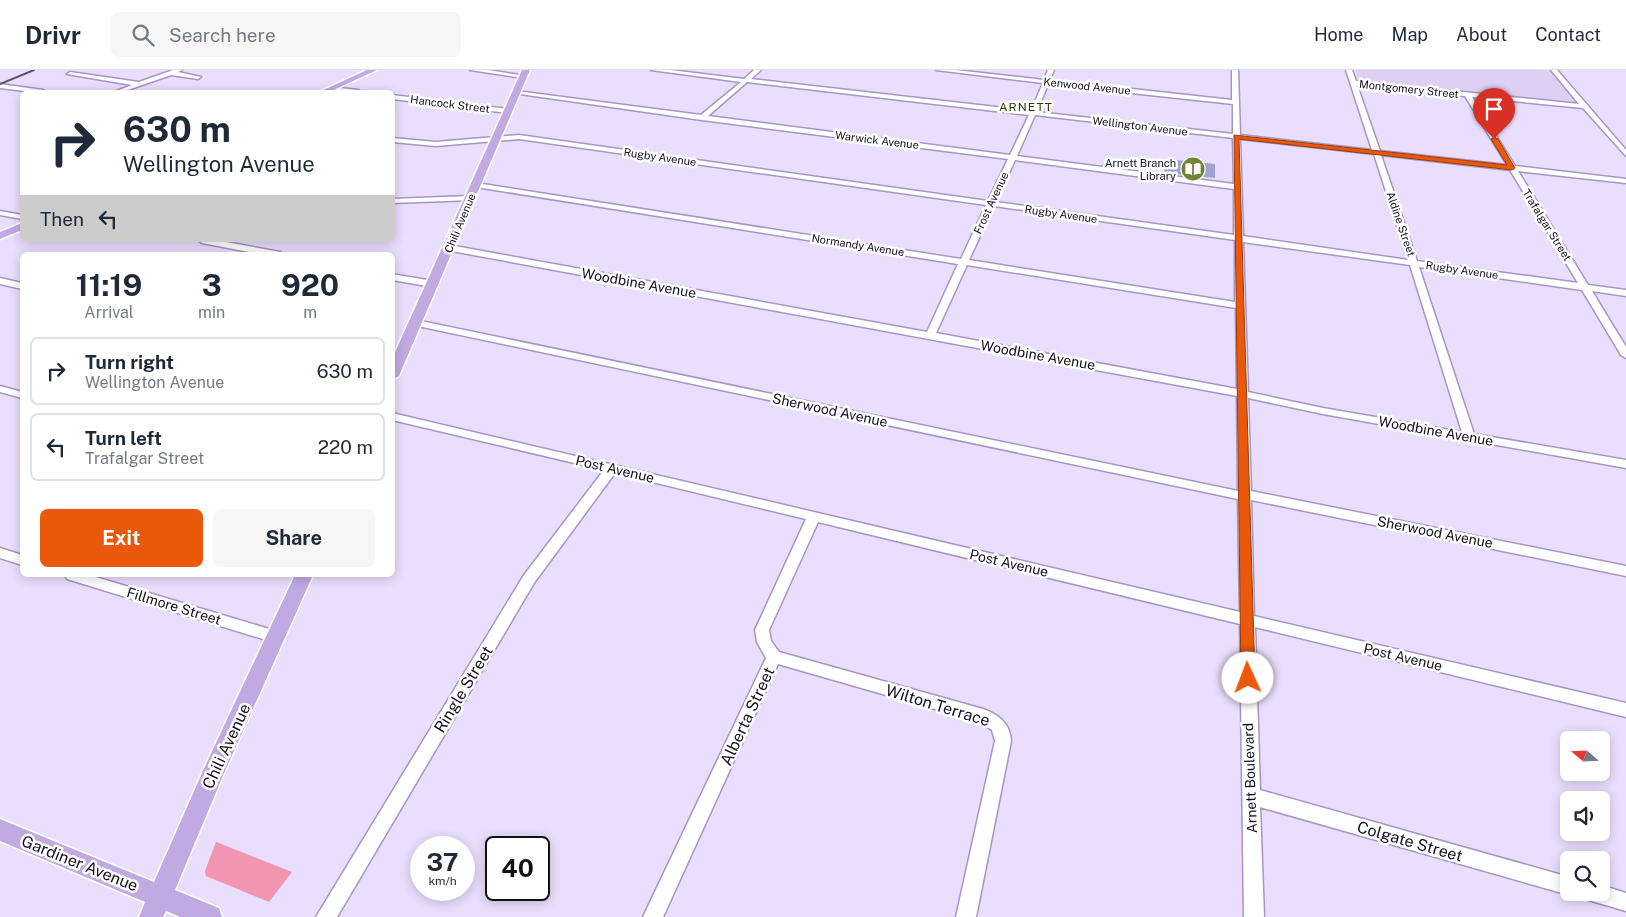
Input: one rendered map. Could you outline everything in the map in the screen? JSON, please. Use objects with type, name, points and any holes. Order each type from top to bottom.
[{"type":"main road","points":[[329,90],[373,70]]},
{"type":"main road","name":"Chili Avenue","points":[[395,366],[416,323],[525,73]]},
{"type":"main road","points":[[0,236],[20,227]]},
{"type":"main road","name":"Chili Avenue","points":[[155,906],[214,771],[303,577]]},
{"type":"main road","name":"Gardiner Avenue","points":[[0,830],[155,906]]},
{"type":"main road","points":[[155,906],[210,917]]},
{"type":"street","points":[[83,70],[70,74],[140,84]]},
{"type":"street","points":[[123,90],[179,70]]},
{"type":"street","points":[[473,70],[525,73]]},
{"type":"street","name":"Wellington Avenue","points":[[654,70],[1626,181]]},
{"type":"street","points":[[702,118],[758,70]]},
{"type":"street","name":"Kenwood Avenue","points":[[939,70],[1236,102]]},
{"type":"street","name":"Frost Avenue","points":[[930,335],[1013,157],[1051,70]]},
{"type":"street","name":"Arnett Boulevard","points":[[1235,70],[1254,917]]},
{"type":"street","name":"Aldine Street","points":[[1349,70],[1469,437]]},
{"type":"street","points":[[1554,70],[1626,154]]},
{"type":"street","points":[[170,73],[198,77]]},
{"type":"street","name":"Montgomery Street","points":[[1354,83],[1584,106]]},
{"type":"street","points":[[0,86],[29,90]]},
{"type":"street","name":"Warwick Avenue","points":[[516,93],[1237,187]]},
{"type":"street","name":"Trafalgar Street","points":[[1468,95],[1626,355]]},
{"type":"street","name":"Hancock Street","points":[[395,97],[508,111]]},
{"type":"street","name":"Rugby Avenue","points":[[395,140],[430,144],[519,137],[1626,293]]},
{"type":"street","name":"Normandy Avenue","points":[[476,185],[1240,306]]},
{"type":"street","points":[[395,201],[470,198]]},
{"type":"street","points":[[0,213],[20,217]]},
{"type":"street","points":[[212,242],[264,252]]},
{"type":"street","name":"Woodbine Avenue","points":[[449,248],[1187,382],[1324,411],[1626,464]]},
{"type":"street","points":[[395,277],[433,284]]},
{"type":"street","points":[[0,281],[20,286]]},
{"type":"street","name":"Sherwood Avenue","points":[[416,323],[1244,495],[1626,571]]},
{"type":"street","points":[[0,389],[20,394]]},
{"type":"street","name":"Post Avenue","points":[[395,417],[1626,710]]},
{"type":"street","name":"Ringle Street","points":[[326,917],[529,579],[612,468]]},
{"type":"street","name":"Alberta Street","points":[[653,917],[774,657],[764,642],[762,630],[814,517]]},
{"type":"street","points":[[0,553],[20,559]]},
{"type":"street","name":"Fillmore Street","points":[[79,577],[276,637]]},
{"type":"street","name":"Wilton Terrace","points":[[774,657],[983,716],[999,725],[1003,741],[966,917]]},
{"type":"street","name":"Colgate Street","points":[[1251,796],[1560,883]]},
{"type":"street","points":[[1610,897],[1626,902]]},
{"type":"shaded area","points":[[1355,70],[1549,70],[1578,104],[1360,83]]},
{"type":"shaded area","points":[[216,842],[292,872],[269,902],[206,876],[205,871]]},
{"type":"building","name":"Arnett Branch Library","points":[[1166,159],[1215,164],[1215,178],[1164,173]]},
{"type":"railway","points":[[0,84],[34,70]]},
{"type":"place","name":"Arnett Branch Library","points":[[1193,169]]},
{"type":"district","name":"ARNETT","points":[[1026,107]]},
{"type":"route","points":[[1248,678],[1236,137],[1512,168],[1494,139]]}]
